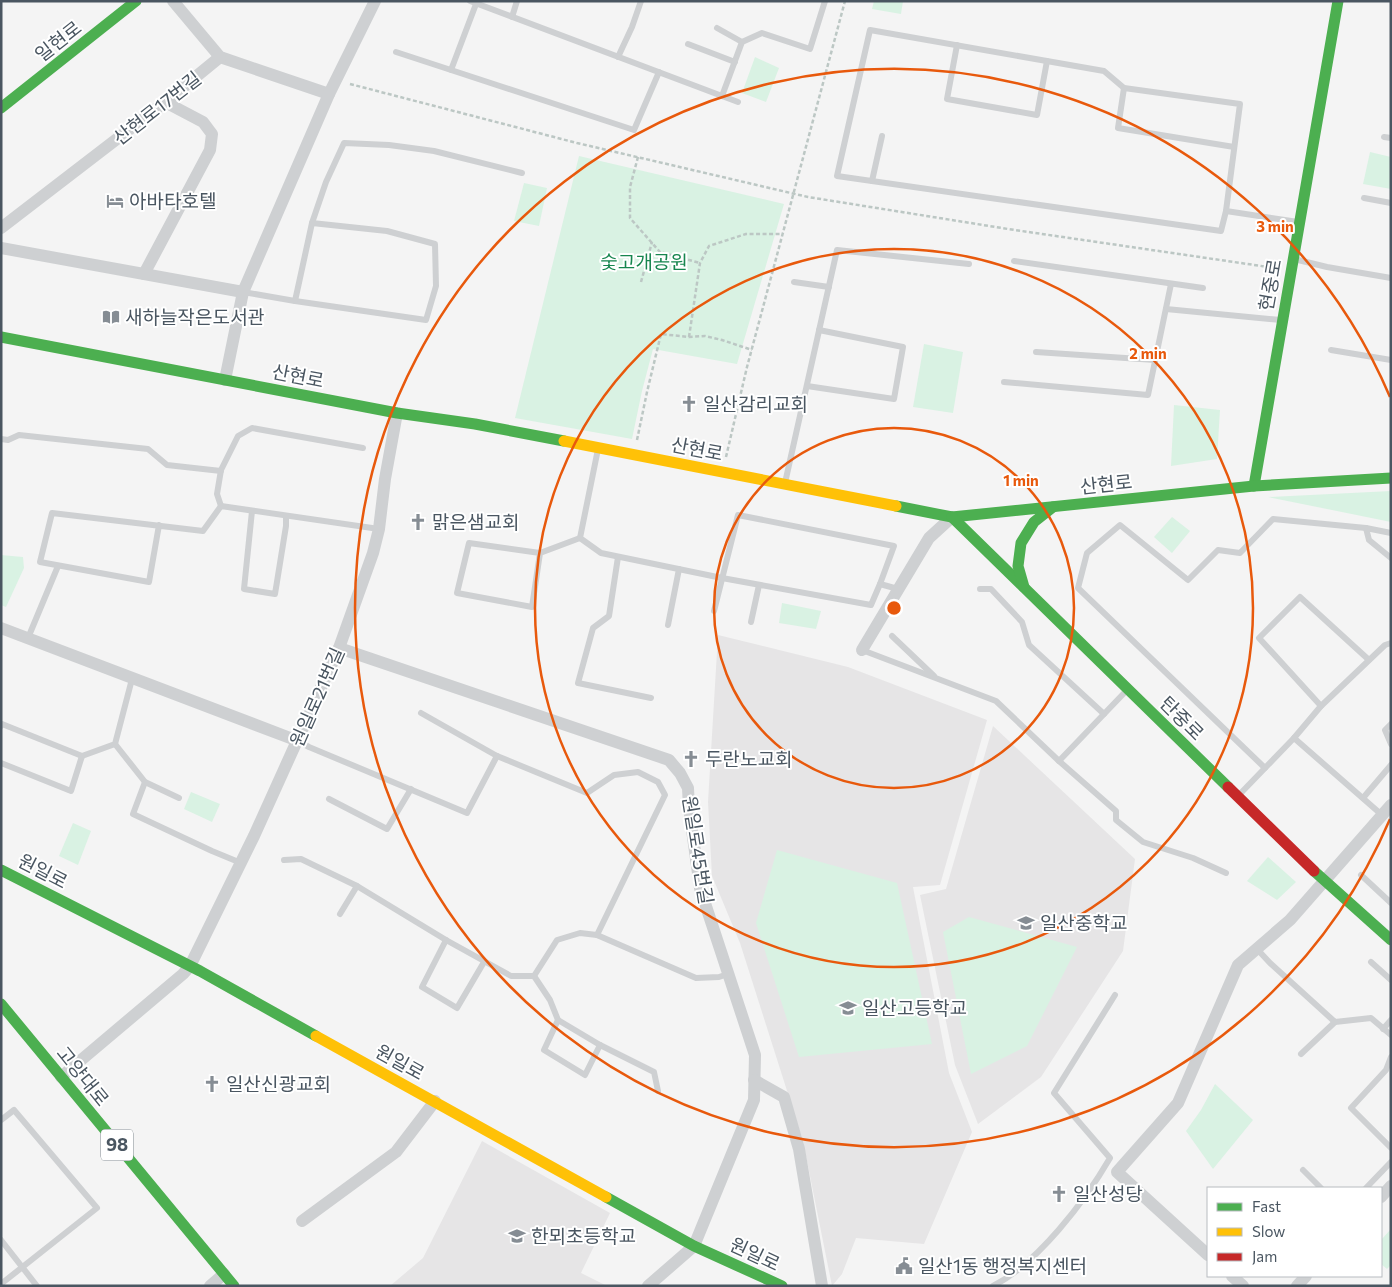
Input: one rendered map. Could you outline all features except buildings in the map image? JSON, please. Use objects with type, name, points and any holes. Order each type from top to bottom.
[{"type":"main road","name":"일현로","points":[[1,108],[136,1]]},
{"type":"main road","name":"현중로","points":[[1254,486],[1338,1]]},
{"type":"main road","name":"산현로","points":[[1,337],[397,413],[475,424],[952,517],[1254,486],[1391,478]]},
{"type":"main road","points":[[1024,587],[1018,566],[1022,543],[1034,522],[1053,507]]},
{"type":"main road","name":"탄중로","points":[[952,517],[1324,881],[1391,940]]},
{"type":"main road","name":"원일로","points":[[1,870],[190,966],[694,1246],[782,1286]]},
{"type":"main road","name":"고양대로","points":[[1,1004],[61,1077],[219,1282]]},
{"type":"main road","name":"고양대로","points":[[1,1020],[219,1282],[234,1286]]},
{"type":"street","points":[[174,1],[220,56],[329,94]]},
{"type":"street","points":[[225,380],[243,292],[329,94],[375,1]]},
{"type":"street","name":"산현로17번길","points":[[1,228],[165,102],[220,56]]},
{"type":"street","points":[[144,274],[210,150],[212,134],[203,122],[165,102]]},
{"type":"street","points":[[1,248],[243,292]]},
{"type":"street","name":"원일로21번길","points":[[61,1077],[190,966],[298,741],[339,648],[373,553],[379,529],[385,479],[397,413]]},
{"type":"street","points":[[862,650],[929,538],[952,517]]},
{"type":"street","points":[[1,628],[298,741]]},
{"type":"street","name":"원일로45번길","points":[[339,648],[669,760],[680,774],[688,788],[700,888],[755,1055],[754,1100],[694,1246]]},
{"type":"street","points":[[1207,1254],[1116,1172],[1178,1103],[1238,965],[1290,920],[1391,805]]},
{"type":"street","points":[[754,1080],[784,1097],[799,1149],[822,1286]]},
{"type":"street","points":[[302,1221],[396,1152],[435,1101]]},
{"type":"street","points":[[1382,1196],[1391,1186]]},
{"type":"street","points":[[648,1286],[694,1246]]},
{"type":"street","points":[[1233,1277],[1243,1286]]},
{"type":"lane","points":[[512,17],[517,1]]},
{"type":"lane","points":[[618,57],[632,27],[641,1]]},
{"type":"lane","points":[[722,96],[742,42],[762,33],[810,49],[825,1]]},
{"type":"lane","points":[[451,70],[473,2],[738,102]]},
{"type":"lane","points":[[717,28],[742,42]]},
{"type":"lane","points":[[870,30],[1047,61],[1104,71],[1124,88],[1240,104],[1226,211],[1221,231],[837,176],[870,30]]},
{"type":"lane","points":[[688,44],[735,62]]},
{"type":"lane","points":[[957,45],[947,99],[1037,115],[1047,61]]},
{"type":"lane","points":[[396,52],[634,130],[659,72]]},
{"type":"lane","points":[[1124,88],[1118,128],[1234,147]]},
{"type":"lane","points":[[872,181],[882,136]]},
{"type":"lane","points":[[295,301],[312,223],[326,182],[344,143],[389,145],[434,151],[522,173]]},
{"type":"lane","points":[[1364,198],[1391,203]]},
{"type":"lane","points":[[1226,211],[1299,222]]},
{"type":"lane","points":[[243,292],[426,320],[436,286],[435,244],[387,230],[312,223]]},
{"type":"lane","points":[[785,484],[837,250],[969,264]]},
{"type":"lane","points":[[1292,258],[1326,267],[1391,278]]},
{"type":"lane","points":[[1014,261],[1203,288]]},
{"type":"lane","points":[[794,282],[829,286]]},
{"type":"lane","points":[[1004,382],[1148,395],[1170,284]]},
{"type":"lane","points":[[1166,309],[1282,320]]},
{"type":"lane","points":[[807,386],[894,399],[903,347],[819,330]]},
{"type":"lane","points":[[1332,350],[1391,360]]},
{"type":"lane","points":[[1036,352],[1155,360]]},
{"type":"lane","points":[[221,506],[217,494],[221,471],[238,436],[252,428],[363,448]]},
{"type":"lane","points":[[1,439],[8,440],[19,435],[148,449],[167,465],[221,471]]},
{"type":"lane","points":[[580,538],[598,448]]},
{"type":"lane","points":[[221,506],[379,529]]},
{"type":"lane","points":[[159,525],[149,582],[40,562],[52,513],[159,525],[203,531],[221,506]]},
{"type":"lane","points":[[252,511],[244,589],[275,594],[286,516]]},
{"type":"lane","points":[[580,538],[601,553],[618,557],[722,578],[871,605],[894,546],[738,515],[722,578],[714,611]]},
{"type":"lane","points":[[1265,768],[1078,588],[1088,553],[1120,525],[1188,580],[1218,550],[1240,553],[1272,519],[1366,528],[1391,533]]},
{"type":"lane","points":[[1366,528],[1369,540],[1391,558]]},
{"type":"lane","points":[[540,553],[532,607],[457,593],[468,543],[540,553],[580,538]]},
{"type":"lane","points":[[618,557],[609,616],[593,628],[578,683],[650,698]]},
{"type":"lane","points":[[28,638],[58,566]]},
{"type":"lane","points":[[668,625],[679,569]]},
{"type":"lane","points":[[880,584],[898,589]]},
{"type":"lane","points":[[750,622],[759,585]]},
{"type":"lane","points":[[980,589],[991,589],[1022,622],[1029,645],[1104,714]]},
{"type":"lane","points":[[1321,706],[1259,638],[1300,597],[1369,660]]},
{"type":"lane","points":[[892,636],[937,679]]},
{"type":"lane","points":[[1237,797],[1294,738],[1321,706],[1385,645],[1391,642]]},
{"type":"lane","points":[[862,650],[996,701],[1059,761],[1116,811],[1116,820],[1143,842],[1193,858],[1226,873]]},
{"type":"lane","points":[[115,744],[132,679]]},
{"type":"lane","points":[[1059,761],[1128,689]]},
{"type":"lane","points":[[421,713],[497,756],[587,793],[614,775],[638,772],[658,782],[665,795],[597,935]]},
{"type":"lane","points":[[1,726],[2,724],[82,756],[115,744]]},
{"type":"lane","points":[[1391,724],[1385,730],[1391,744]]},
{"type":"lane","points":[[1294,738],[1382,816]]},
{"type":"lane","points":[[298,741],[467,813],[497,756]]},
{"type":"lane","points":[[115,744],[145,782],[179,798]]},
{"type":"lane","points":[[1,763],[71,791],[82,756]]},
{"type":"lane","points":[[1363,798],[1391,765]]},
{"type":"lane","points":[[145,782],[133,814],[212,851],[241,862]]},
{"type":"lane","points":[[329,799],[387,829],[411,789]]},
{"type":"lane","points":[[284,860],[301,859],[357,886],[446,940],[511,976],[534,976]]},
{"type":"lane","points":[[1361,875],[1391,903]]},
{"type":"lane","points":[[340,914],[357,886]]},
{"type":"lane","points":[[534,976],[557,940],[580,933],[597,935],[696,978],[719,977],[728,974]]},
{"type":"lane","points":[[446,940],[422,987],[458,1008],[484,962]]},
{"type":"lane","points":[[1257,949],[1335,1022]]},
{"type":"lane","points":[[1371,962],[1391,980]]},
{"type":"lane","points":[[534,976],[550,1000],[558,1020],[600,1045],[654,1072],[658,1091]]},
{"type":"lane","points":[[1115,994],[1054,1093],[1110,1158],[1116,1172]]},
{"type":"lane","points":[[1301,1054],[1335,1022],[1371,1018],[1391,1036]]},
{"type":"lane","points":[[558,1020],[544,1050],[585,1075],[600,1045]]},
{"type":"lane","points":[[1383,1029],[1391,1020]]},
{"type":"lane","points":[[1391,1057],[1389,1072],[1351,1108],[1391,1148]]},
{"type":"lane","points":[[1,1120],[14,1110],[97,1208],[1,1284]]},
{"type":"lane","points":[[993,1286],[1032,1258],[1060,1228],[1097,1182],[1110,1158]]},
{"type":"lane","points":[[1367,1187],[1391,1162]]},
{"type":"lane","points":[[1303,1170],[1320,1187]]},
{"type":"lane","points":[[1,1240],[37,1286]]},
{"type":"path","points":[[724,463],[752,350],[845,1]]},
{"type":"path","points":[[349,83],[577,143],[794,194],[1008,229],[1275,268]]},
{"type":"path","points":[[638,158],[630,187],[630,218],[660,252],[700,263]]},
{"type":"path","points":[[689,337],[700,263],[709,246],[746,234],[783,234]]},
{"type":"path","points":[[641,282],[652,242]]},
{"type":"path","points":[[636,446],[661,334],[689,337],[706,336],[752,350]]},
{"type":"shaded area","name":"일산고등학교","points":[[718,635],[848,667],[987,720],[940,885],[913,887],[949,1073],[972,1132],[924,1244],[856,1238],[842,1274],[832,1286],[803,1141],[740,943],[712,876],[708,802]]},
{"type":"shaded area","name":"일산중학교","points":[[993,726],[1135,859],[1123,951],[1041,1077],[978,1124],[955,1065],[920,895],[946,889]]},
{"type":"shaded area","name":"한뫼초등학교","points":[[482,1141],[610,1213],[581,1273],[607,1286],[390,1286],[423,1258]]},
{"type":"green space","points":[[874,1],[903,1],[901,14],[872,9]]},
{"type":"green space","points":[[755,57],[779,68],[766,102],[742,93]]},
{"type":"green space","points":[[1370,152],[1391,157],[1391,189],[1363,184]]},
{"type":"green space","name":"숯고개공원","points":[[579,156],[784,204],[737,364],[653,349],[632,439],[515,418]]},
{"type":"green space","points":[[524,183],[547,188],[539,226],[514,221]]},
{"type":"green space","points":[[924,344],[963,352],[953,413],[913,407]]},
{"type":"green space","points":[[1174,405],[1220,410],[1217,459],[1171,466]]},
{"type":"green space","points":[[1391,491],[1391,522],[1268,497]]},
{"type":"green space","points":[[1172,517],[1190,531],[1172,553],[1154,537]]},
{"type":"green space","points":[[1,555],[23,557],[24,568],[6,607],[1,605]]},
{"type":"green space","points":[[782,603],[821,611],[816,629],[779,623]]},
{"type":"green space","points":[[191,792],[220,804],[212,822],[184,809]]},
{"type":"green space","points":[[73,823],[91,831],[78,865],[59,856]]},
{"type":"green space","points":[[777,850],[897,883],[932,1044],[799,1057],[756,923]]},
{"type":"green space","points":[[1268,857],[1296,882],[1277,900],[1247,881]]},
{"type":"green space","points":[[969,917],[1077,947],[1027,1046],[971,1074],[943,932]]},
{"type":"green space","points":[[1215,1084],[1253,1120],[1213,1169],[1186,1131],[1201,1110]]},
{"type":"green space","points":[[1391,1229],[1391,1265],[1387,1269],[1382,1265],[1382,1239]]},
{"type":"traffic: fast","points":[[1,108],[136,1]]},
{"type":"traffic: fast","points":[[1254,486],[1338,1]]},
{"type":"traffic: fast","points":[[1,337],[397,413],[475,424],[564,441]]},
{"type":"traffic: fast","points":[[896,506],[952,517],[1254,486],[1391,478]]},
{"type":"traffic: fast","points":[[1024,587],[1018,566],[1021,543],[1034,522],[1053,507]]},
{"type":"traffic: fast","points":[[952,517],[1228,787]]},
{"type":"traffic: fast","points":[[1,870],[200,971],[316,1036]]},
{"type":"traffic: fast","points":[[1314,871],[1391,940]]},
{"type":"traffic: fast","points":[[1,1004],[234,1286]]},
{"type":"traffic: fast","points":[[606,1197],[694,1246],[782,1286]]},
{"type":"traffic: slow","points":[[564,441],[896,506]]},
{"type":"traffic: slow","points":[[316,1036],[606,1197]]},
{"type":"traffic: jam","points":[[1228,787],[1314,871]]},
{"type":"place","name":"아바타호텔","points":[[115,201]]},
{"type":"place","name":"새하늘작은도서관","points":[[111,317]]},
{"type":"place","name":"일산감리교회","points":[[689,404]]},
{"type":"place","name":"맑은샘교회","points":[[418,522]]},
{"type":"place","name":"두란노교회","points":[[691,759]]},
{"type":"place","name":"일산중학교","points":[[1026,923]]},
{"type":"place","name":"일산고등학교","points":[[848,1008]]},
{"type":"place","name":"일산신광교회","points":[[212,1084]]},
{"type":"place","name":"일산성당","points":[[1059,1194]]},
{"type":"place","name":"한뫼초등학교","points":[[517,1236]]},
{"type":"place","name":"일산1동 행정복지센터","points":[[904,1266]]}]
